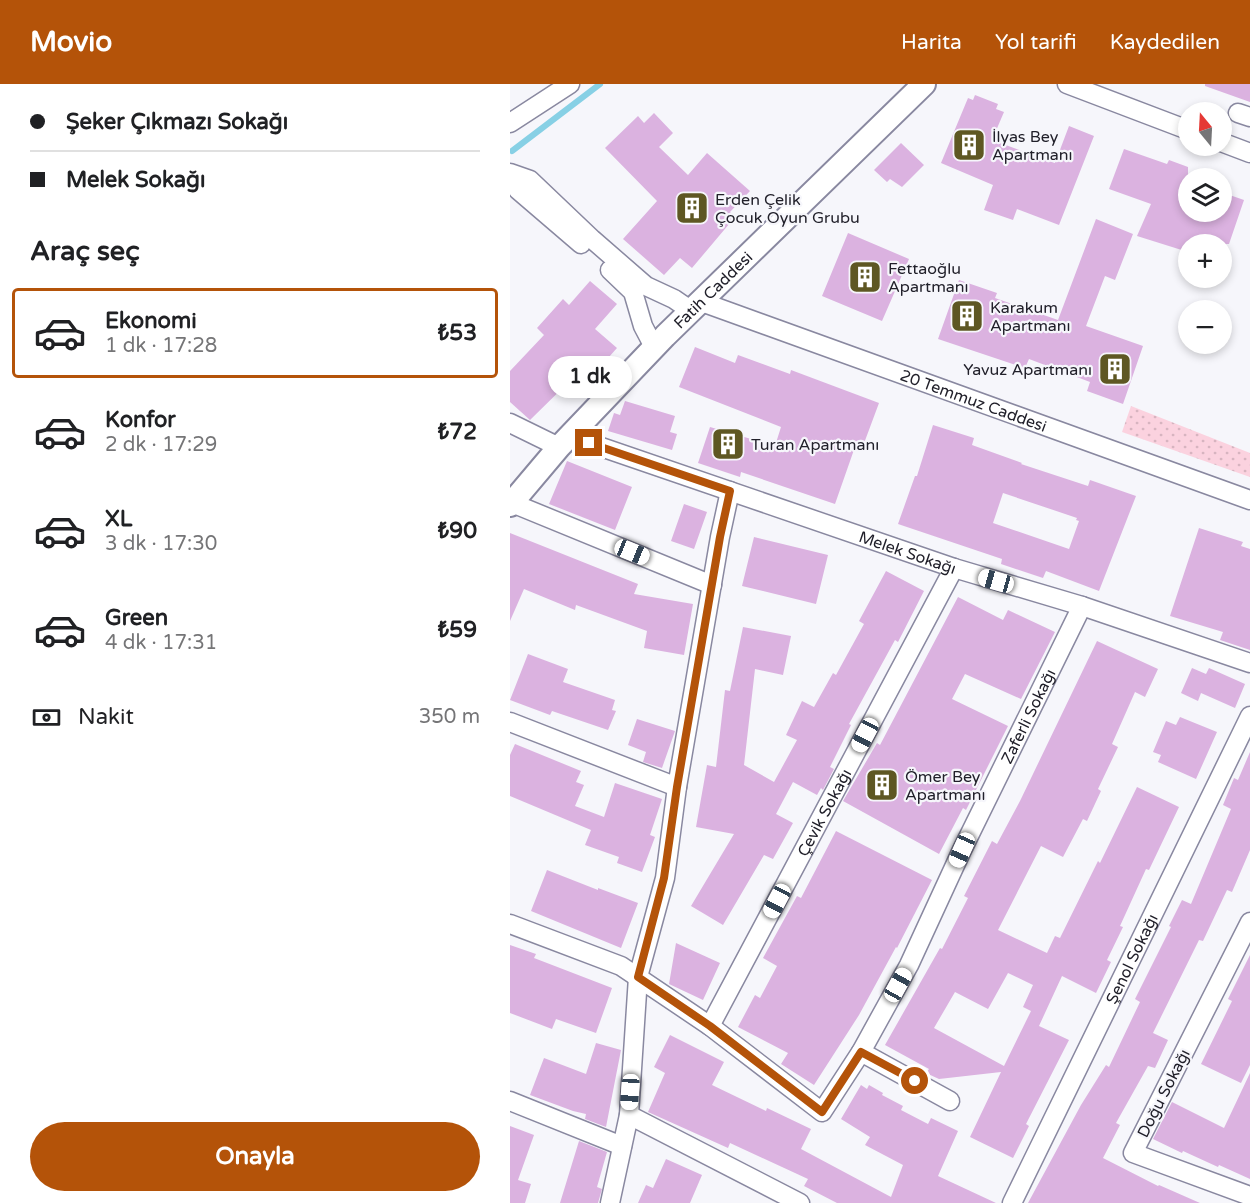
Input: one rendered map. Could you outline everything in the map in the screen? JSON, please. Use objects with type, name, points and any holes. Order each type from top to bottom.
[{"type":"main road","name":"Fatih Caddesi","points":[[511,504],[564,442],[694,306],[924,84]]},
{"type":"street","points":[[510,123],[570,84]]},
{"type":"street","points":[[1067,84],[1178,126]]},
{"type":"street","points":[[1232,146],[1250,153]]},
{"type":"street","name":"20 Temmuz Caddesi","points":[[510,172],[530,180],[646,286],[674,300],[1250,500]]},
{"type":"street","points":[[510,178],[518,190],[633,292],[644,326],[654,347]]},
{"type":"street","name":"Melek Sokağı","points":[[510,423],[564,442],[730,491],[954,568],[1082,606],[1250,663]]},
{"type":"street","points":[[610,1203],[629,1115],[638,977],[664,878],[677,787],[730,491]]},
{"type":"street","points":[[511,504],[712,585]]},
{"type":"street","name":"Çevik Sokağı","points":[[710,1026],[954,568]]},
{"type":"street","name":"Zaferli Sokağı","points":[[710,1026],[822,1112],[861,1052],[909,965],[967,839],[1082,606]]},
{"type":"street","name":"Şenol Sokağı","points":[[1012,1203],[1250,716]]},
{"type":"street","points":[[510,722],[677,787]]},
{"type":"street","name":"Doğu Sokağı","points":[[1250,922],[1133,1153],[1250,1196]]},
{"type":"street","points":[[510,924],[621,966],[710,1026]]},
{"type":"street","points":[[861,1052],[950,1101]]},
{"type":"street","points":[[510,1101],[622,1146]]},
{"type":"street","points":[[629,1115],[800,1203]]},
{"type":"shaded area","points":[[1131,406],[1250,453],[1250,477],[1122,432]]},
{"type":"building","points":[[1205,84],[1250,84],[1250,102],[1205,86]]},
{"type":"building","points":[[975,95],[998,104],[996,109],[1004,112],[992,140],[1055,163],[1069,126],[1094,136],[1059,225],[1017,209],[1013,220],[984,210],[993,185],[941,163],[968,98],[973,100]]},
{"type":"building","points":[[654,113],[673,133],[659,147],[688,175],[707,153],[750,191],[730,212],[735,217],[692,268],[680,258],[664,275],[623,239],[657,201],[605,148],[638,116],[644,123]]},
{"type":"building","points":[[901,143],[924,165],[902,187],[890,179],[887,182],[874,170]]},
{"type":"building","points":[[1124,149],[1167,164],[1169,160],[1188,167],[1178,168],[1178,222],[1232,222],[1232,196],[1244,200],[1232,235],[1178,234],[1178,249],[1137,236],[1151,204],[1109,189]]},
{"type":"building","points":[[1096,219],[1133,234],[1115,280],[1105,276],[1086,326],[1143,346],[1123,404],[1087,391],[1090,382],[1029,359],[1025,368],[938,339],[959,280],[997,293],[995,298],[1058,320]]},
{"type":"building","name":"Fettaoğlu Apartmanı","points":[[848,233],[909,259],[882,321],[822,296]]},
{"type":"building","points":[[590,281],[617,304],[595,329],[617,348],[591,377],[582,369],[530,420],[510,402],[510,371],[544,335],[537,328],[563,299],[569,305]]},
{"type":"building","points":[[695,347],[735,363],[738,355],[790,374],[791,370],[879,403],[863,446],[856,444],[835,504],[741,472],[740,477],[698,463],[710,427],[775,446],[781,427],[679,387]]},
{"type":"building","points":[[625,401],[675,416],[670,432],[677,434],[672,450],[608,431],[614,413],[620,415]]},
{"type":"building","points":[[933,425],[974,438],[972,445],[1021,464],[1088,486],[1090,480],[1136,496],[1099,591],[1046,571],[1043,578],[1001,564],[1002,559],[898,524],[915,476],[917,476]],"holes":[[[1003,493],[1077,518],[1076,520],[1079,521],[1069,549],[993,523]]]},
{"type":"building","points":[[567,461],[632,487],[615,530],[549,504]]},
{"type":"building","points":[[684,504],[707,512],[694,549],[671,541]]},
{"type":"building","points":[[1199,528],[1243,542],[1241,546],[1250,549],[1250,650],[1220,640],[1223,632],[1170,616]]},
{"type":"building","points":[[510,533],[638,584],[634,594],[693,604],[684,655],[644,648],[647,631],[576,605],[575,610],[524,589],[510,621]]},
{"type":"building","points":[[754,537],[828,555],[816,604],[742,586]]},
{"type":"building","points":[[886,571],[924,591],[898,642],[895,640],[849,724],[851,725],[830,767],[834,769],[823,790],[821,788],[817,795],[793,782],[776,814],[793,823],[773,859],[764,855],[723,925],[691,906],[734,834],[696,827],[707,765],[716,767],[725,690],[730,691],[743,627],[791,636],[783,675],[755,669],[744,765],[774,782],[797,740],[786,735],[802,701],[814,707],[833,673],[836,675],[864,624],[859,621]]},
{"type":"building","points":[[958,597],[1003,620],[1008,610],[1055,632],[1021,699],[965,674],[952,699],[1008,726],[966,810],[963,808],[939,854],[843,801],[877,743],[880,745]]},
{"type":"building","points":[[1097,641],[1158,669],[1145,697],[1135,692],[1112,744],[1118,747],[1098,789],[1101,791],[1087,821],[1083,819],[1063,857],[1041,846],[998,930],[1047,953],[1055,936],[1060,938],[1137,787],[1179,807],[1149,870],[1146,869],[1120,926],[1123,927],[1107,960],[1111,962],[1096,993],[1062,976],[1039,1026],[1069,1040],[1026,1124],[1029,1126],[1013,1158],[970,1137],[1001,1072],[939,1079],[926,1073],[929,1069],[885,1045],[940,948],[942,949],[968,898],[964,896],[992,841],[997,844]],"holes":[[[1008,973],[1033,985],[1023,1007],[1031,1011],[1004,1066],[934,1028],[955,992],[988,1009]]]},
{"type":"building","points":[[528,654],[568,669],[563,682],[615,700],[612,710],[616,711],[608,730],[552,711],[550,715],[510,700]]},
{"type":"building","points":[[1192,668],[1206,674],[1209,668],[1245,684],[1235,708],[1201,693],[1198,701],[1181,693]]},
{"type":"building","points":[[1180,717],[1217,732],[1196,779],[1158,762],[1161,755],[1153,752],[1166,721],[1176,725]]},
{"type":"building","points":[[637,719],[675,731],[662,768],[643,762],[646,752],[628,745]]},
{"type":"building","points":[[515,744],[581,771],[576,782],[584,785],[575,806],[604,817],[615,783],[662,799],[650,835],[655,837],[642,872],[617,863],[619,857],[585,845],[591,830],[510,796],[510,755]]},
{"type":"building","points":[[1250,752],[1250,850],[1232,892],[1227,890],[1203,941],[1199,940],[1153,1033],[1168,1040],[1155,1068],[1148,1066],[1116,1123],[1120,1125],[1103,1158],[1158,1186],[1200,1203],[1028,1203],[1081,1105],[1106,1065],[1109,1067],[1140,1002],[1135,999],[1182,900],[1191,904],[1231,809],[1223,805],[1234,778],[1238,780]]},
{"type":"building","points":[[836,831],[932,880],[859,1015],[814,1085],[781,1064],[788,1053],[738,1027],[755,995],[760,998],[777,966],[763,958],[797,896],[801,898]]},
{"type":"building","points":[[547,870],[638,903],[621,948],[531,911]]},
{"type":"building","points":[[676,943],[720,963],[703,1000],[669,984]]},
{"type":"building","points":[[510,945],[536,954],[534,958],[612,988],[596,1033],[556,1019],[552,1029],[510,1013]]},
{"type":"building","points":[[1250,955],[1250,1065],[1241,1083],[1201,1064],[1232,1001],[1228,999]]},
{"type":"building","points":[[670,1035],[724,1062],[712,1085],[766,1111],[767,1108],[811,1129],[801,1149],[891,1197],[903,1165],[865,1145],[870,1137],[841,1119],[861,1085],[867,1089],[869,1085],[903,1106],[901,1110],[928,1124],[931,1118],[958,1131],[938,1176],[996,1203],[837,1203],[804,1186],[808,1179],[730,1143],[728,1148],[648,1112],[665,1073],[654,1067]]},
{"type":"building","points":[[596,1043],[621,1050],[606,1127],[585,1119],[586,1114],[530,1095],[544,1058],[586,1074]]},
{"type":"building","points":[[1250,1073],[1250,1179],[1183,1151],[1182,1153],[1153,1139],[1172,1102],[1224,1128]]},
{"type":"building","points":[[510,1126],[534,1135],[518,1180],[531,1184],[525,1203],[510,1203]]},
{"type":"building","points":[[579,1141],[607,1152],[597,1187],[602,1189],[598,1203],[560,1203]]},
{"type":"building","points":[[666,1159],[702,1175],[690,1203],[638,1203],[646,1185],[653,1188]]},
{"type":"waterway","points":[[512,151],[600,84]]},
{"type":"place","name":"İlyas Bey Apartmanı","points":[[969,145]]},
{"type":"place","name":"Erden Çelik Çocuk Oyun Grubu","points":[[692,208]]},
{"type":"place","name":"Fettaoğlu Apartmanı","points":[[865,277]]},
{"type":"place","name":"Karakum Apartmanı","points":[[967,316]]},
{"type":"place","name":"Yavuz Apartmanı","points":[[1115,369]]},
{"type":"place","name":"Turan Apartmanı","points":[[728,444]]},
{"type":"place","name":"Ömer Bey Apartmanı","points":[[882,785]]},
{"type":"route","points":[[589,443],[730,491],[677,787],[664,878],[638,977],[710,1026],[822,1112],[861,1052],[915,1081]]}]
